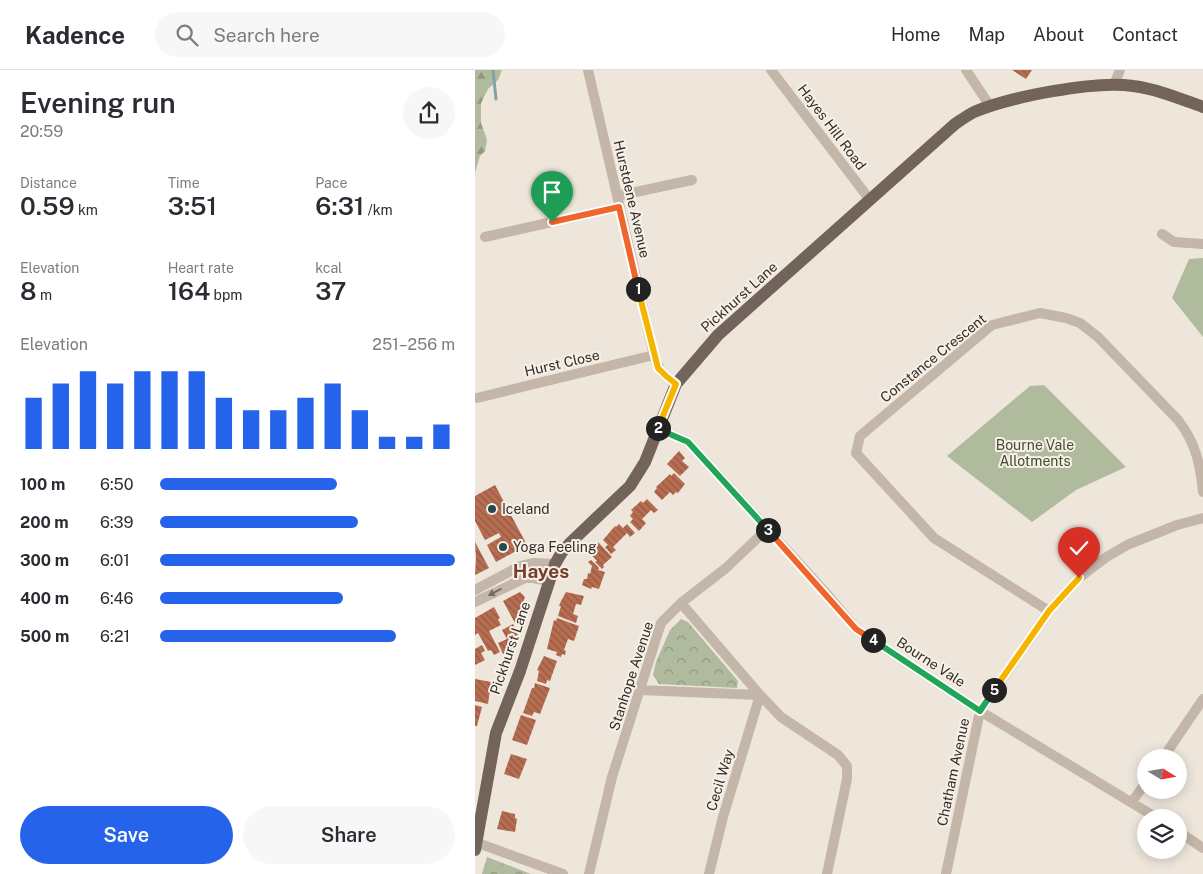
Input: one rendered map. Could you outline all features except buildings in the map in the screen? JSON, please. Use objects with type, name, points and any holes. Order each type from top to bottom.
[{"type":"main road","name":"Pickhurst Lane","points":[[475,845],[496,733],[524,659],[555,564],[571,542],[630,486],[645,462],[676,384],[718,335],[955,124],[972,113],[990,106],[1075,88],[1114,85],[1132,85],[1203,107]]},
{"type":"street","name":"Hurstdene Avenue","points":[[588,70],[654,355],[658,368],[676,384]]},
{"type":"street","name":"Hayes Hill Road","points":[[771,70],[870,200]]},
{"type":"street","points":[[965,70],[990,106]]},
{"type":"street","points":[[1114,85],[1119,70]]},
{"type":"street","points":[[617,196],[692,180]]},
{"type":"street","points":[[485,237],[619,207]]},
{"type":"street","points":[[1162,234],[1174,242],[1203,244]]},
{"type":"street","name":"Constance Crescent","points":[[1049,611],[935,538],[856,453],[860,436],[992,325],[1040,313],[1080,323],[1098,337],[1179,420],[1188,433],[1197,456],[1203,492]]},
{"type":"street","name":"Hurst Close","points":[[477,398],[654,355]]},
{"type":"street","name":"Bourne Vale","points":[[658,429],[688,442],[856,629],[980,711],[1143,809]]},
{"type":"street","name":"Chatham Avenue","points":[[946,874],[980,711],[1049,611],[1079,578],[1105,558],[1127,545],[1163,530],[1203,518]]},
{"type":"street","name":"Stanhope Avenue","points":[[589,874],[612,777],[661,623],[681,603],[726,568],[767,529]]},
{"type":"street","points":[[475,590],[520,566],[533,563],[555,564]]},
{"type":"street","points":[[475,602],[525,578],[549,581]]},
{"type":"street","points":[[681,603],[781,717],[839,755],[847,766],[847,779],[827,874]]},
{"type":"street","points":[[640,690],[760,695]]},
{"type":"street","name":"Cecil Way","points":[[709,874],[723,817],[760,695]]},
{"type":"street","points":[[1169,749],[1203,699]]},
{"type":"street","points":[[1132,802],[1137,795]]},
{"type":"street","points":[[1187,837],[1203,848]]},
{"type":"street","points":[[475,845],[563,874]]},
{"type":"green space","points":[[475,70],[502,70],[498,80],[488,89],[481,103],[481,123],[487,140],[485,151],[480,156],[475,173]]},
{"type":"green space","points":[[1203,258],[1203,337],[1172,298],[1189,259]]},
{"type":"green space","name":"Bourne Vale Allotments","points":[[1044,385],[1126,467],[1076,490],[1032,522],[947,456],[1030,386]]},
{"type":"green space","points":[[681,619],[688,622],[738,681],[737,688],[659,684],[653,675],[656,662],[670,630]]},
{"type":"green space","points":[[487,857],[531,874],[482,874]]},
{"type":"waterway","points":[[493,70],[496,99]]},
{"type":"place","name":"Iceland","points":[[492,509]]},
{"type":"place","name":"Yoga Feeling","points":[[503,547]]},
{"type":"district","name":"Hayes","points":[[541,571]]},
{"type":"route","points":[[552,222],[619,207],[658,368],[676,384],[658,429],[688,442],[826,593],[856,629],[980,711],[1049,611],[1079,578]]}]
